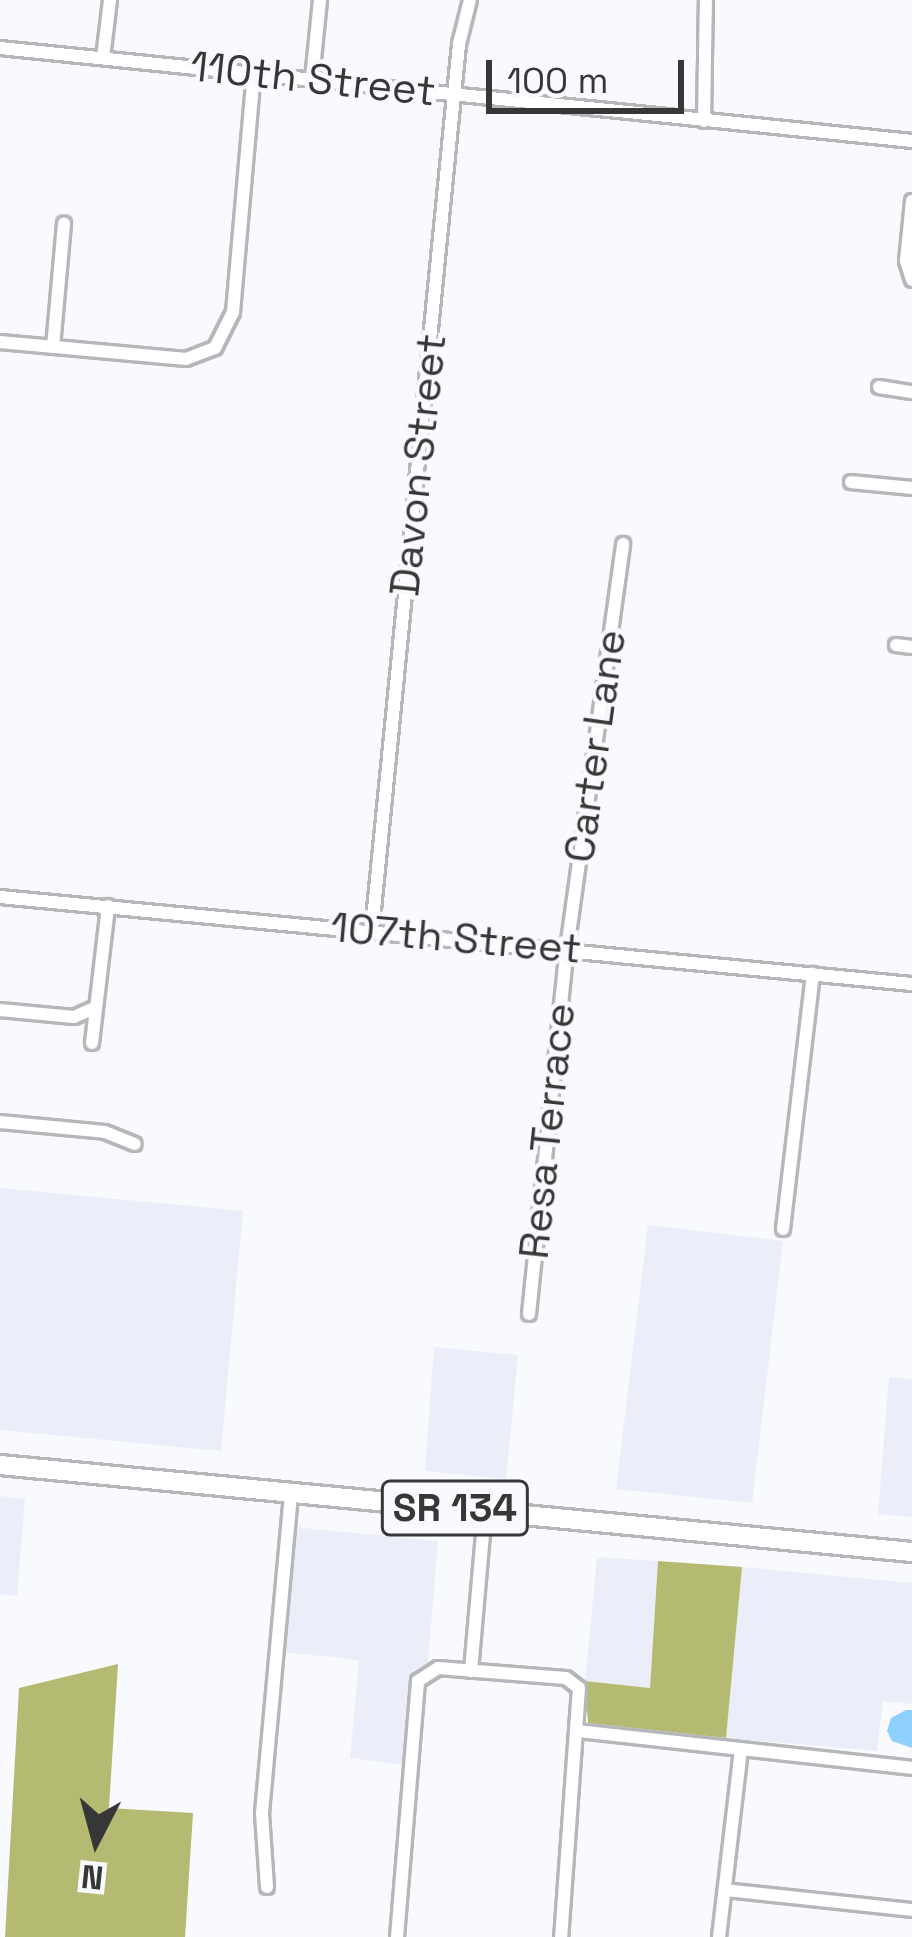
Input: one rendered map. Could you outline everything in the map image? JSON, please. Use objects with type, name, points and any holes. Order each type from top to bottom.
[{"type":"main road","name":"SR 134","points":[[0,1465],[912,1552]]},
{"type":"street","points":[[103,58],[110,0]]},
{"type":"street","points":[[312,79],[320,0]]},
{"type":"street","name":"Davon Street","points":[[372,930],[455,94],[470,0]]},
{"type":"street","points":[[704,121],[706,0]]},
{"type":"street","name":"110th Street","points":[[0,49],[912,141]]},
{"type":"street","points":[[0,342],[186,359],[215,348],[233,312],[254,74]]},
{"type":"street","points":[[912,201],[906,261],[912,280]]},
{"type":"street","points":[[52,347],[64,223]]},
{"type":"street","points":[[880,387],[912,392]]},
{"type":"street","points":[[851,482],[912,488]]},
{"type":"street","name":"Carter Lane","points":[[567,949],[623,544]]},
{"type":"street","points":[[896,645],[912,647]]},
{"type":"street","name":"107th Street","points":[[0,897],[912,984]]},
{"type":"street","points":[[92,1043],[108,906]]},
{"type":"street","name":"Resa Terrace","points":[[529,1314],[567,949]]},
{"type":"street","points":[[783,1229],[813,974]]},
{"type":"street","points":[[0,1010],[74,1017],[96,1007]]},
{"type":"street","points":[[0,1122],[105,1132],[135,1144]]},
{"type":"street","points":[[267,1887],[262,1827],[291,1492]]},
{"type":"street","points":[[471,1671],[484,1510]]},
{"type":"street","points":[[397,1937],[418,1681],[438,1668],[574,1682],[580,1696],[561,1937]]},
{"type":"street","points":[[578,1731],[912,1768]]},
{"type":"street","points":[[719,1937],[741,1750]]},
{"type":"street","points":[[725,1891],[912,1910]]},
{"type":"shaded area","points":[[0,1188],[243,1211],[221,1451],[0,1430]]},
{"type":"shaded area","points":[[648,1225],[783,1241],[752,1503],[616,1489]]},
{"type":"shaded area","points":[[434,1347],[518,1355],[506,1479],[425,1471]]},
{"type":"shaded area","points":[[889,1377],[912,1379],[912,1517],[878,1514]]},
{"type":"shaded area","points":[[0,1496],[25,1499],[17,1596],[0,1594]]},
{"type":"shaded area","points":[[293,1527],[438,1541],[428,1662],[413,1671],[405,1765],[350,1758],[359,1660],[282,1652]]},
{"type":"shaded area","points":[[597,1557],[658,1561],[650,1688],[585,1681]]},
{"type":"shaded area","points":[[742,1567],[912,1583],[912,1704],[883,1701],[877,1751],[726,1738]]},
{"type":"green space","points":[[658,1561],[742,1567],[726,1738],[588,1723],[585,1681],[650,1688]]},
{"type":"green space","points":[[118,1664],[109,1808],[193,1813],[185,1937],[5,1937],[19,1688]]},
{"type":"water","points":[[912,1710],[912,1748],[892,1741],[887,1731],[891,1718]]}]
